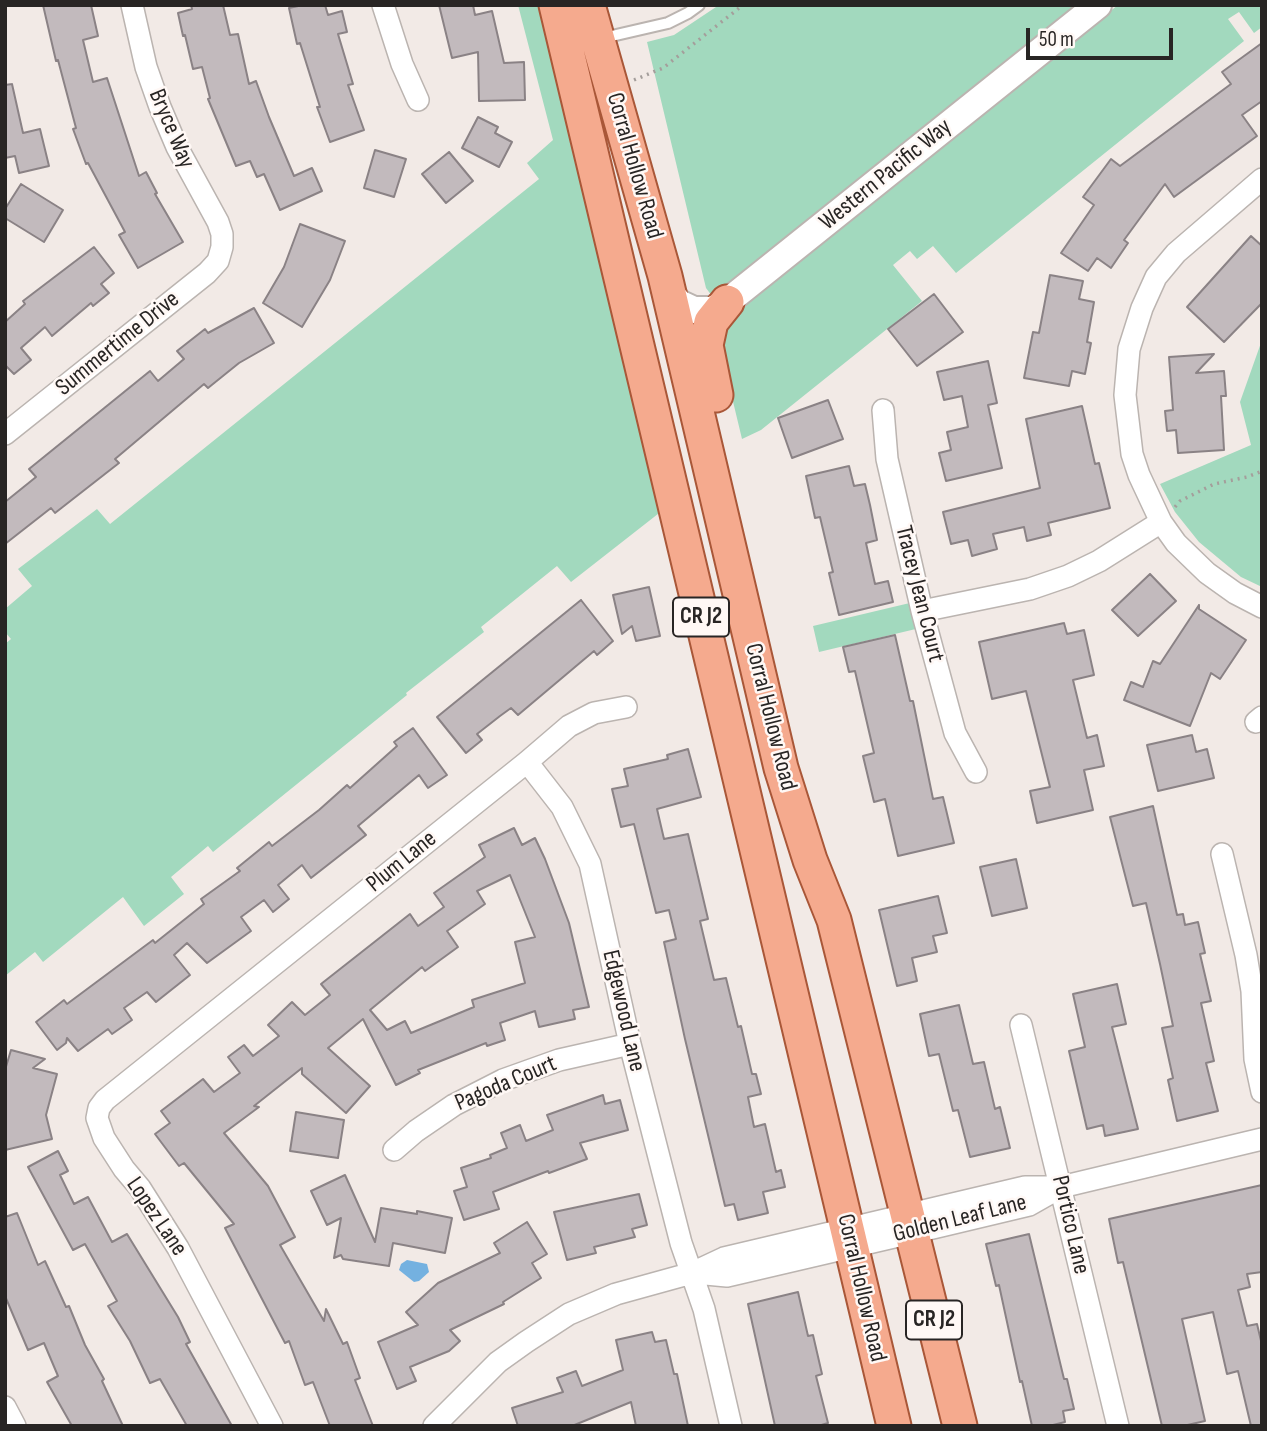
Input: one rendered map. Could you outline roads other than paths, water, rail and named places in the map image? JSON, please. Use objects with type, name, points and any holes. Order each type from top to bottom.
[{"type":"main road","name":"Corral Hollow Road","points":[[556,5],[894,1426]]},
{"type":"main road","name":"Corral Hollow Road","points":[[589,5],[668,290],[781,768],[810,860],[834,920],[960,1426]]},
{"type":"main road","points":[[609,231],[616,222],[627,217],[649,221]]},
{"type":"main road","points":[[727,302],[711,322],[707,334],[706,356],[817,825],[834,920]]},
{"type":"street","name":"Bryce Way","points":[[132,5],[146,67],[160,107],[193,179],[218,222],[222,247]]},
{"type":"street","points":[[383,5],[402,64],[418,100]]},
{"type":"street","name":"Western Pacific Way","points":[[668,290],[679,303],[694,310],[712,310],[727,302],[1098,5]]},
{"type":"street","points":[[1262,179],[1176,253],[1156,277],[1142,308],[1129,349],[1125,394],[1132,454],[1161,522],[1176,543],[1207,573],[1235,593],[1262,607]]},
{"type":"street","name":"Summertime Drive","points":[[5,435],[207,273],[218,261],[222,247]]},
{"type":"street","name":"Tracey Jean Court","points":[[883,410],[887,459],[922,611],[955,733],[976,772]]},
{"type":"street","points":[[922,611],[1030,589],[1068,576],[1099,561],[1161,522]]},
{"type":"street","name":"Plum Lane","points":[[186,1035],[569,726],[594,713],[626,707]]},
{"type":"street","name":"Edgewood Lane","points":[[527,762],[562,807],[590,864],[630,1044],[681,1243],[704,1309],[731,1426]]},
{"type":"street","points":[[1222,854],[1246,955],[1252,991],[1255,1059],[1262,1092]]},
{"type":"street","name":"Portico Lane","points":[[1021,1025],[1118,1426]]},
{"type":"street","name":"Lopez Lane","points":[[186,1035],[105,1100],[99,1108],[97,1118],[104,1138],[178,1248],[272,1426]]},
{"type":"street","name":"Pagoda Court","points":[[394,1150],[454,1105],[503,1080],[559,1060],[630,1044]]},
{"type":"street","name":"Golden Leaf Lane","points":[[445,1422],[498,1363],[569,1314],[616,1294],[692,1273],[724,1258],[849,1238],[909,1223],[1029,1205],[1061,1186],[1262,1139]]},
{"type":"street","points":[[5,1407],[15,1426]]},
{"type":"lane","points":[[598,39],[668,23],[699,5]]},
{"type":"water","points":[[407,1260],[427,1264],[429,1272],[414,1282],[399,1270],[401,1264]]}]
